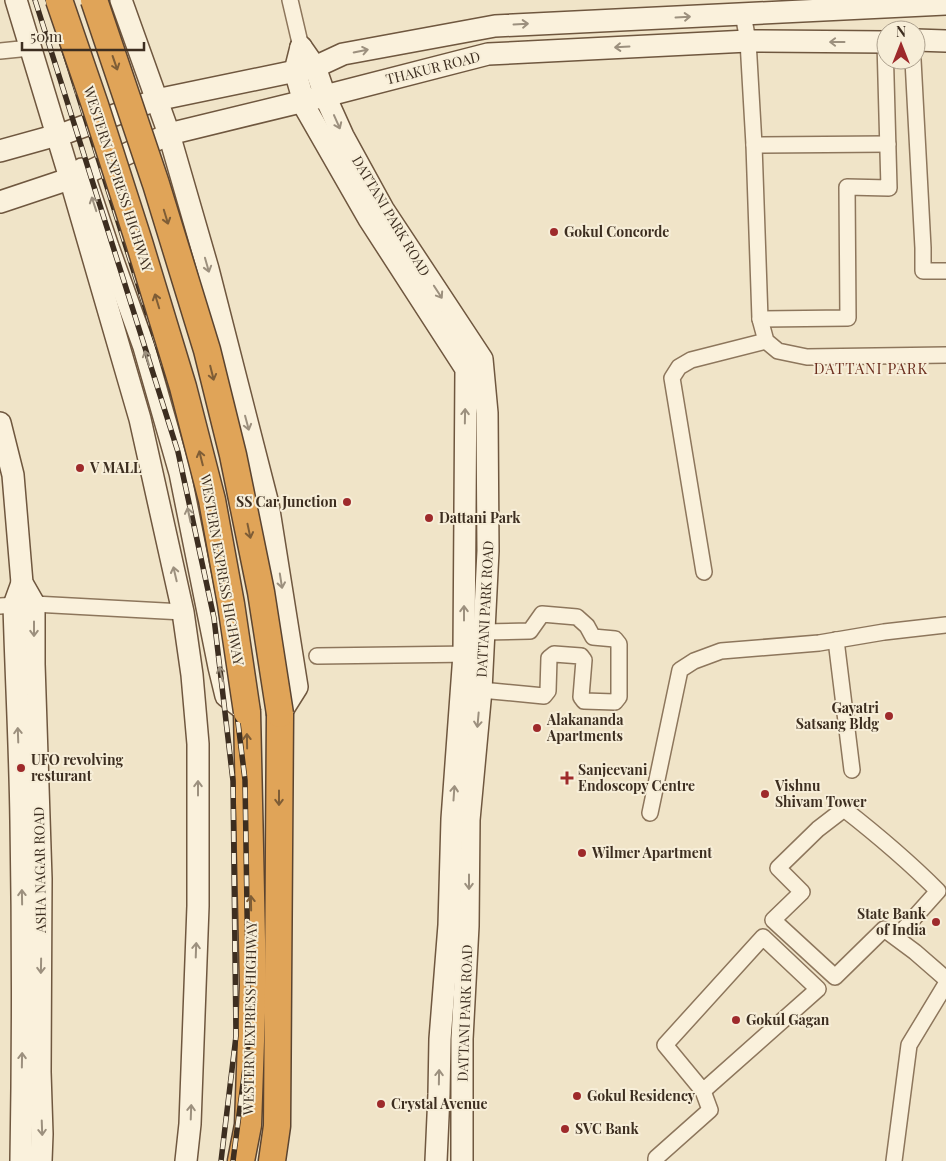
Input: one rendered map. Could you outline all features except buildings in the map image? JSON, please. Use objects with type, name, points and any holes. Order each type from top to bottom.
[{"type":"highway","name":"WESTERN EXPRESS HIGHWAY","points":[[59,0],[101,123],[183,387],[212,500],[231,604],[247,712],[254,985],[248,1125],[241,1161]]},
{"type":"highway","name":"WESTERN EXPRESS HIGHWAY","points":[[94,0],[156,184],[207,350],[233,455],[261,592],[280,714],[277,1126],[272,1161]]},
{"type":"street","points":[[16,0],[30,48],[77,176],[108,247],[144,347],[180,473],[226,696],[247,712]]},
{"type":"street","points":[[27,0],[62,133]]},
{"type":"street","points":[[121,0],[168,134],[208,269],[268,504],[297,687],[280,714]]},
{"type":"street","name":"DATTANI PARK ROAD","points":[[290,0],[305,69],[304,101],[306,109],[474,366],[488,413],[488,551],[483,632],[473,654],[460,820],[458,925],[462,1039],[462,1161]]},
{"type":"street","name":"THAKUR ROAD","points":[[0,151],[62,133],[156,100],[305,69],[343,54],[495,26],[946,4]]},
{"type":"street","points":[[743,14],[748,41],[754,146],[760,319],[766,341],[778,351],[807,357],[946,355]]},
{"type":"street","points":[[926,40],[946,41]]},
{"type":"street","name":"THAKUR ROAD","points":[[0,202],[77,176],[168,134],[488,54],[748,41],[876,42]]},
{"type":"street","points":[[0,51],[30,48]]},
{"type":"street","name":"DATTANI PARK ROAD","points":[[305,69],[325,96],[376,214]]},
{"type":"street","points":[[760,319],[848,318],[847,187],[889,188],[886,70]]},
{"type":"street","points":[[914,70],[923,272],[946,271]]},
{"type":"street","points":[[754,146],[888,144]]},
{"type":"street","points":[[77,176],[140,419],[184,612],[192,675],[198,744],[198,906],[190,1124],[186,1161]]},
{"type":"street","points":[[704,572],[672,378],[679,367],[691,360],[766,341]]},
{"type":"street","name":"DATTANI PARK ROAD","points":[[460,820],[481,690],[473,654],[464,552],[465,447],[474,366]]},
{"type":"street","name":"ASHA NAGAR ROAD","points":[[0,423],[13,475],[22,583],[16,605],[23,983],[21,1161]]},
{"type":"street","points":[[465,447],[488,446]]},
{"type":"street","points":[[465,493],[488,493]]},
{"type":"street","points":[[464,552],[488,551]]},
{"type":"street","points":[[16,605],[184,612]]},
{"type":"street","name":"ASHA NAGAR ROAD","points":[[16,605],[34,664],[41,879],[41,1161]]},
{"type":"street","points":[[481,690],[544,696],[548,691],[550,658],[554,654],[581,656],[584,660],[581,697],[584,701],[615,702],[619,697],[619,644],[615,639],[594,637],[577,617],[542,614],[530,631],[483,632]]},
{"type":"street","points":[[650,813],[680,670],[694,661],[721,650],[819,643],[884,632],[946,625]]},
{"type":"street","points":[[836,640],[852,770]]},
{"type":"street","points":[[316,656],[473,654]]},
{"type":"street","points":[[896,938],[938,891],[918,871],[844,808],[818,829],[778,868],[802,892],[773,920],[835,976],[884,928],[896,938],[915,952],[946,979]]},
{"type":"street","name":"DATTANI PARK ROAD","points":[[436,1161],[440,1038],[458,925]]},
{"type":"street","points":[[656,1161],[656,1158],[710,1110],[703,1091],[665,1045],[763,937],[818,989],[703,1091]]},
{"type":"street","points":[[894,1161],[909,1045],[946,984]]},
{"type":"street","points":[[440,1038],[462,1039]]},
{"type":"railway","points":[[35,0],[178,452],[214,618],[233,781],[236,1036],[221,1161]]},
{"type":"railway","points":[[48,0],[190,449],[225,616],[245,780],[249,1037],[233,1161]]},
{"type":"place","name":"Gokul Concorde","points":[[554,232]]},
{"type":"place","name":"V MALL","points":[[80,468]]},
{"type":"place","name":"SS Car Junction","points":[[347,502]]},
{"type":"place","name":"Dattani Park","points":[[429,518]]},
{"type":"place","name":"Gayatri Satsang Bldg","points":[[889,716]]},
{"type":"place","name":"Alakananda Apartments","points":[[537,728]]},
{"type":"place","name":"UFO revolving resturant","points":[[21,768]]},
{"type":"place","name":"Sanjeevani Endoscopy Centre","points":[[567,778]]},
{"type":"place","name":"Vishnu Shivam Tower","points":[[765,794]]},
{"type":"place","name":"Wilmer Apartment","points":[[582,853]]},
{"type":"place","name":"State Bank of India","points":[[936,922]]},
{"type":"place","name":"Gokul Gagan","points":[[736,1020]]},
{"type":"place","name":"Gokul Residency","points":[[577,1096]]},
{"type":"place","name":"Crystal Avenue","points":[[381,1104]]},
{"type":"place","name":"SVC Bank","points":[[565,1129]]},
{"type":"district","name":"DATTANI PARK","points":[[871,369]]}]
